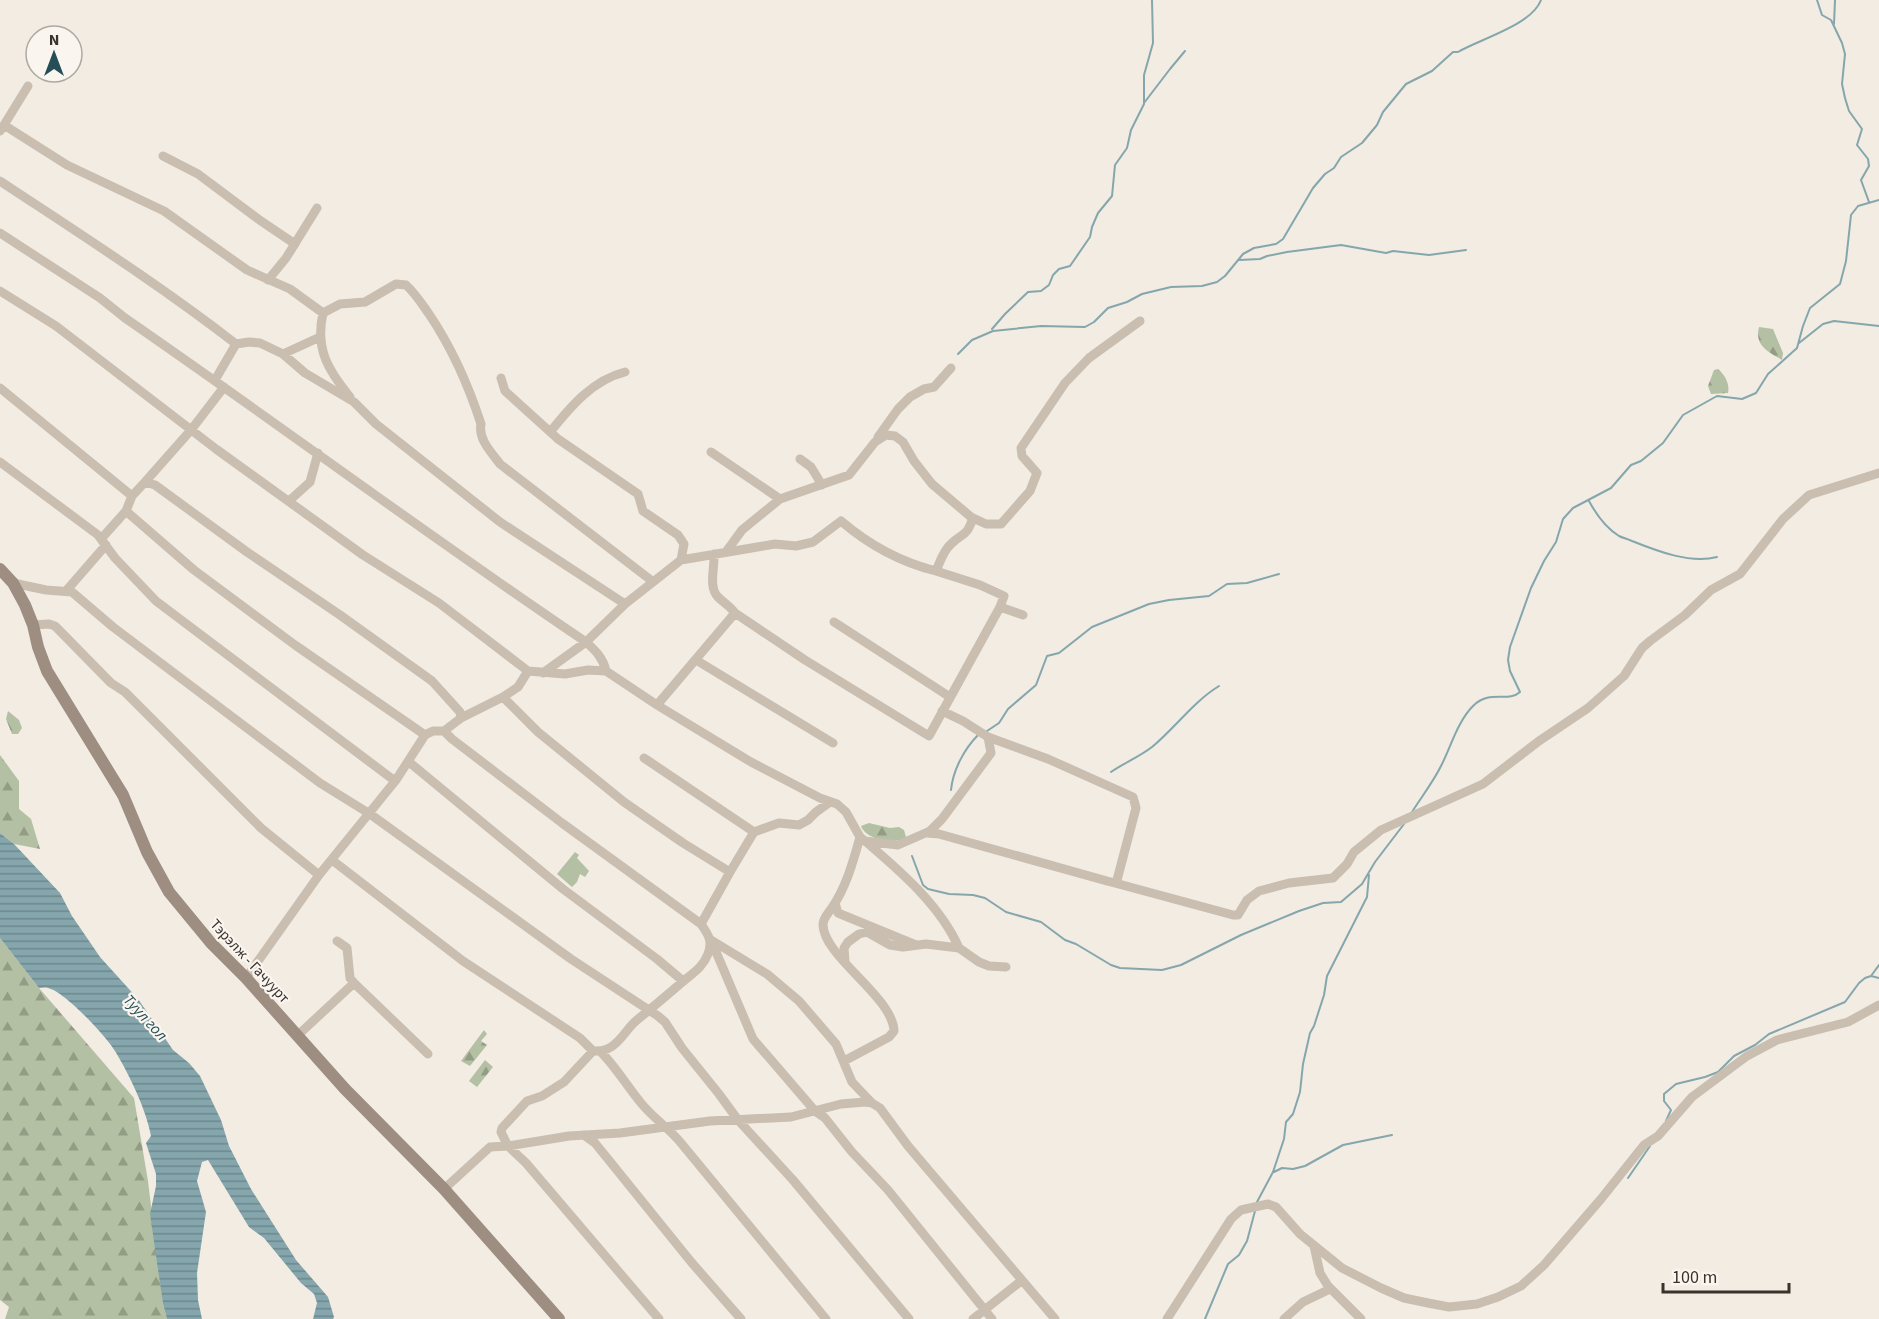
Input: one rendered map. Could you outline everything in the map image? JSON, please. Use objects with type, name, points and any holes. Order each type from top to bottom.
[{"type":"main road","name":"Тэрэлж - Гачуурт","points":[[0,569],[13,583],[33,625],[47,671],[123,795],[147,852],[169,892],[211,943],[246,978],[345,1089],[444,1189],[559,1319]]},
{"type":"street","points":[[28,86],[2,128],[67,165],[164,211],[247,270],[290,289],[323,313]]},
{"type":"street","points":[[163,156],[198,174],[295,244]]},
{"type":"street","points":[[0,181],[187,306],[236,344],[260,343],[284,354],[305,373],[354,402]]},
{"type":"street","points":[[268,280],[286,258],[317,208]]},
{"type":"street","points":[[0,233],[100,298],[482,572],[586,642],[597,651],[606,671]]},
{"type":"street","points":[[323,313],[340,304],[365,302],[396,284],[406,285],[415,294],[440,331],[461,368],[481,424],[480,431],[500,464],[652,581]]},
{"type":"street","points":[[0,291],[56,326],[191,430],[363,555],[439,603],[528,671],[565,674],[588,670],[606,671],[751,762],[837,804],[846,812],[862,839],[907,878],[934,909],[959,948],[979,962],[990,966],[1006,967]]},
{"type":"street","points":[[323,313],[320,337],[325,362],[354,402],[376,424],[500,522],[625,604]]},
{"type":"street","points":[[875,442],[886,435],[895,436],[903,442],[932,484],[973,518],[986,524],[1001,524],[1030,491],[1036,474],[1022,456],[1021,448],[1065,383],[1089,358],[1140,321]]},
{"type":"street","points":[[284,354],[320,337]]},
{"type":"street","points":[[215,380],[236,344]]},
{"type":"street","points":[[726,552],[742,530],[780,499],[849,475],[904,403],[924,389],[934,387],[951,368]]},
{"type":"street","points":[[551,431],[582,395],[613,375],[625,372]]},
{"type":"street","points":[[501,378],[505,392],[538,423],[638,494],[643,511],[678,536],[684,544],[681,560]]},
{"type":"street","points":[[66,591],[126,511],[132,496],[191,430],[224,387]]},
{"type":"street","points":[[0,388],[132,496]]},
{"type":"street","points":[[711,452],[780,499]]},
{"type":"street","points":[[289,501],[310,482],[318,453]]},
{"type":"street","points":[[801,459],[811,467],[822,485]]},
{"type":"street","points":[[0,462],[104,542],[156,602],[396,780]]},
{"type":"street","points":[[927,833],[939,834],[1238,915],[1247,900],[1259,891],[1289,883],[1334,878],[1354,852],[1381,830],[1483,784],[1539,741],[1588,708],[1624,676],[1642,648],[1685,615],[1711,590],[1740,574],[1783,519],[1809,495],[1879,473]]},
{"type":"street","points":[[145,482],[155,484],[247,552],[432,681],[460,711],[461,718]]},
{"type":"street","points":[[126,511],[194,570],[425,735]]},
{"type":"street","points":[[936,571],[946,550],[951,543],[965,535],[973,518]]},
{"type":"street","points":[[543,673],[586,642],[625,604],[681,560],[714,554],[775,544],[796,546],[813,542],[841,521],[877,549],[917,566],[980,585],[1004,596],[929,736],[805,660],[735,613],[730,606],[715,595],[713,589],[714,554]]},
{"type":"street","points":[[13,583],[46,590],[72,591],[113,627],[320,783],[369,814],[571,959],[665,1022],[682,1048],[738,1120],[793,1180],[909,1319]]},
{"type":"street","points":[[1000,607],[1023,615]]},
{"type":"street","points":[[657,705],[735,613]]},
{"type":"street","points":[[834,622],[950,697]]},
{"type":"street","points":[[33,625],[55,626],[111,683],[125,692],[261,828],[319,875]]},
{"type":"street","points":[[696,660],[833,744]]},
{"type":"street","points":[[246,978],[319,875],[396,780],[425,735],[434,731],[444,731],[461,718],[503,697],[518,687],[528,671]]},
{"type":"street","points":[[503,697],[538,732],[624,802],[730,872]]},
{"type":"street","points":[[942,711],[988,737],[1048,759],[1133,797],[1136,808],[1115,883]]},
{"type":"street","points":[[444,731],[562,823],[701,924],[711,940],[753,1039],[888,1190],[992,1319]]},
{"type":"street","points":[[862,839],[898,844],[927,833],[942,819],[992,753],[988,737]]},
{"type":"street","points":[[644,759],[754,832]]},
{"type":"street","points":[[409,762],[563,889],[683,981]]},
{"type":"street","points":[[701,924],[754,832],[779,823],[799,825],[830,802]]},
{"type":"street","points":[[844,1061],[889,1037],[894,1031],[890,1014],[834,950],[823,926],[825,917],[845,885],[862,839]]},
{"type":"street","points":[[332,860],[462,961],[580,1038],[612,1064],[641,1103],[659,1123],[667,1126],[826,1319]]},
{"type":"street","points":[[835,903],[838,913],[916,945]]},
{"type":"street","points":[[845,961],[844,948],[848,942],[859,934],[867,932],[890,945],[903,947],[943,945],[959,948]]},
{"type":"street","points":[[658,1319],[526,1163],[508,1146],[501,1132],[502,1128],[527,1101],[542,1096],[564,1082],[597,1051],[610,1048],[623,1038],[635,1021],[651,1011],[683,981],[701,968],[709,953],[711,940]]},
{"type":"street","points":[[711,940],[766,974],[799,1001],[836,1044],[852,1082],[880,1108],[908,1146],[1055,1319]]},
{"type":"street","points":[[337,941],[346,948],[350,978],[354,983],[428,1054]]},
{"type":"street","points":[[297,1036],[354,983]]},
{"type":"street","points":[[1167,1319],[1231,1219],[1241,1210],[1268,1204],[1276,1207],[1314,1246],[1342,1268],[1404,1298],[1449,1307],[1477,1304],[1498,1297],[1521,1286],[1544,1265],[1601,1199],[1644,1144],[1658,1136],[1692,1097],[1747,1056],[1776,1040],[1848,1022],[1879,1005]]},
{"type":"street","points":[[444,1189],[490,1147],[710,1121],[791,1117],[841,1104],[872,1103]]},
{"type":"street","points":[[584,1135],[594,1143],[741,1319]]},
{"type":"street","points":[[1314,1246],[1320,1273],[1328,1286],[1361,1319]]},
{"type":"street","points":[[973,1319],[1021,1281]]},
{"type":"street","points":[[1284,1319],[1303,1302],[1328,1290],[1328,1286]]},
{"type":"green space","points":[[1759,327],[1773,329],[1783,353],[1782,360],[1761,344],[1758,334]]},
{"type":"green space","points":[[1718,369],[1726,380],[1728,393],[1711,394],[1708,386],[1714,370]]},
{"type":"green space","points":[[8,711],[19,720],[22,728],[18,734],[12,734],[6,719]]},
{"type":"green space","points":[[0,755],[19,781],[19,809],[31,819],[40,849],[14,844],[0,833]]},
{"type":"green space","points":[[869,823],[890,828],[899,827],[904,830],[906,837],[904,840],[886,840],[868,835],[861,826]]},
{"type":"green space","points":[[575,852],[579,855],[577,858],[589,871],[585,877],[580,874],[572,887],[557,874]]},
{"type":"green space","points":[[0,938],[39,988],[134,1098],[167,1319],[5,1319],[9,1307],[0,1300]]},
{"type":"green space","points":[[484,1030],[487,1034],[481,1041],[487,1045],[470,1066],[461,1061]]},
{"type":"green space","points":[[485,1060],[493,1067],[477,1087],[469,1081]]},
{"type":"water","name":"Туул гол","points":[[0,833],[14,844],[60,893],[72,916],[100,957],[138,999],[173,1050],[200,1076],[221,1120],[229,1146],[251,1189],[296,1260],[328,1297],[333,1319],[313,1319],[317,1303],[314,1294],[301,1283],[264,1238],[249,1227],[208,1160],[202,1162],[197,1181],[206,1212],[197,1273],[198,1300],[202,1319],[167,1319],[150,1214],[156,1174],[146,1143],[151,1136],[145,1115],[126,1070],[103,1035],[64,997],[48,988],[39,988],[0,938]]},
{"type":"waterway","points":[[992,329],[1028,292],[1041,291],[1049,285],[1053,275],[1059,269],[1070,266],[1090,237],[1098,213],[1112,196],[1115,165],[1127,148],[1131,130],[1144,104],[1144,75],[1153,43],[1152,0]]},
{"type":"waterway","points":[[958,354],[972,340],[993,331],[1041,326],[1085,327],[1094,322],[1108,308],[1142,294],[1171,287],[1202,286],[1217,282],[1243,254],[1254,248],[1276,244],[1283,239],[1313,188],[1325,174],[1334,168],[1341,157],[1362,143],[1406,84],[1432,71],[1453,52],[1458,52],[1517,24],[1536,9],[1541,0]]},
{"type":"waterway","points":[[1817,0],[1822,15],[1831,20],[1845,54],[1842,84],[1849,111],[1862,129],[1857,145],[1868,159],[1869,166],[1861,180],[1869,202]]},
{"type":"waterway","points":[[1834,24],[1835,0]]},
{"type":"waterway","points":[[1144,103],[1185,51]]},
{"type":"waterway","points":[[1412,812],[1442,764],[1459,726],[1473,706],[1486,698],[1510,696],[1520,692],[1510,671],[1508,660],[1510,647],[1531,588],[1556,542],[1563,519],[1573,508],[1611,488],[1631,465],[1641,461],[1663,443],[1683,415],[1717,396],[1742,399],[1756,393],[1768,374],[1797,348],[1810,308],[1840,284],[1846,261],[1851,215],[1858,206],[1879,200]]},
{"type":"waterway","points":[[1239,260],[1260,259],[1287,252],[1341,245],[1386,253],[1393,251],[1429,255],[1466,250]]},
{"type":"waterway","points":[[1799,343],[1823,324],[1834,321],[1879,326]]},
{"type":"waterway","points":[[1589,501],[1598,516],[1621,537],[1685,558],[1717,557]]},
{"type":"waterway","points":[[987,731],[999,723],[1008,709],[1036,685],[1047,656],[1059,653],[1092,627],[1149,604],[1209,596],[1227,584],[1247,583],[1279,574]]},
{"type":"waterway","points":[[1111,772],[1152,747],[1201,699],[1219,686]]},
{"type":"waterway","points":[[951,790],[960,760],[979,734]]},
{"type":"waterway","points":[[912,856],[923,885],[928,889],[985,898],[1006,912],[1041,922],[1065,940],[1111,965],[1120,968],[1162,970],[1181,965],[1241,935],[1299,911],[1323,903],[1341,902],[1362,884],[1375,862],[1404,824]]},
{"type":"waterway","points":[[1257,1202],[1273,1172],[1284,1139],[1286,1122],[1293,1114],[1300,1092],[1310,1033],[1324,995],[1327,976],[1367,897],[1369,875]]},
{"type":"waterway","points":[[1666,1121],[1671,1110],[1664,1101],[1664,1094],[1676,1084],[1718,1072],[1734,1056],[1755,1045],[1769,1034],[1845,1002],[1859,983],[1871,976],[1879,965]]},
{"type":"waterway","points":[[1871,976],[1879,978]]},
{"type":"waterway","points":[[1274,1172],[1282,1168],[1293,1169],[1305,1166],[1343,1145],[1392,1135]]},
{"type":"waterway","points":[[1628,1178],[1650,1146]]},
{"type":"waterway","points":[[1205,1319],[1228,1264],[1239,1255],[1247,1241],[1255,1211]]}]
